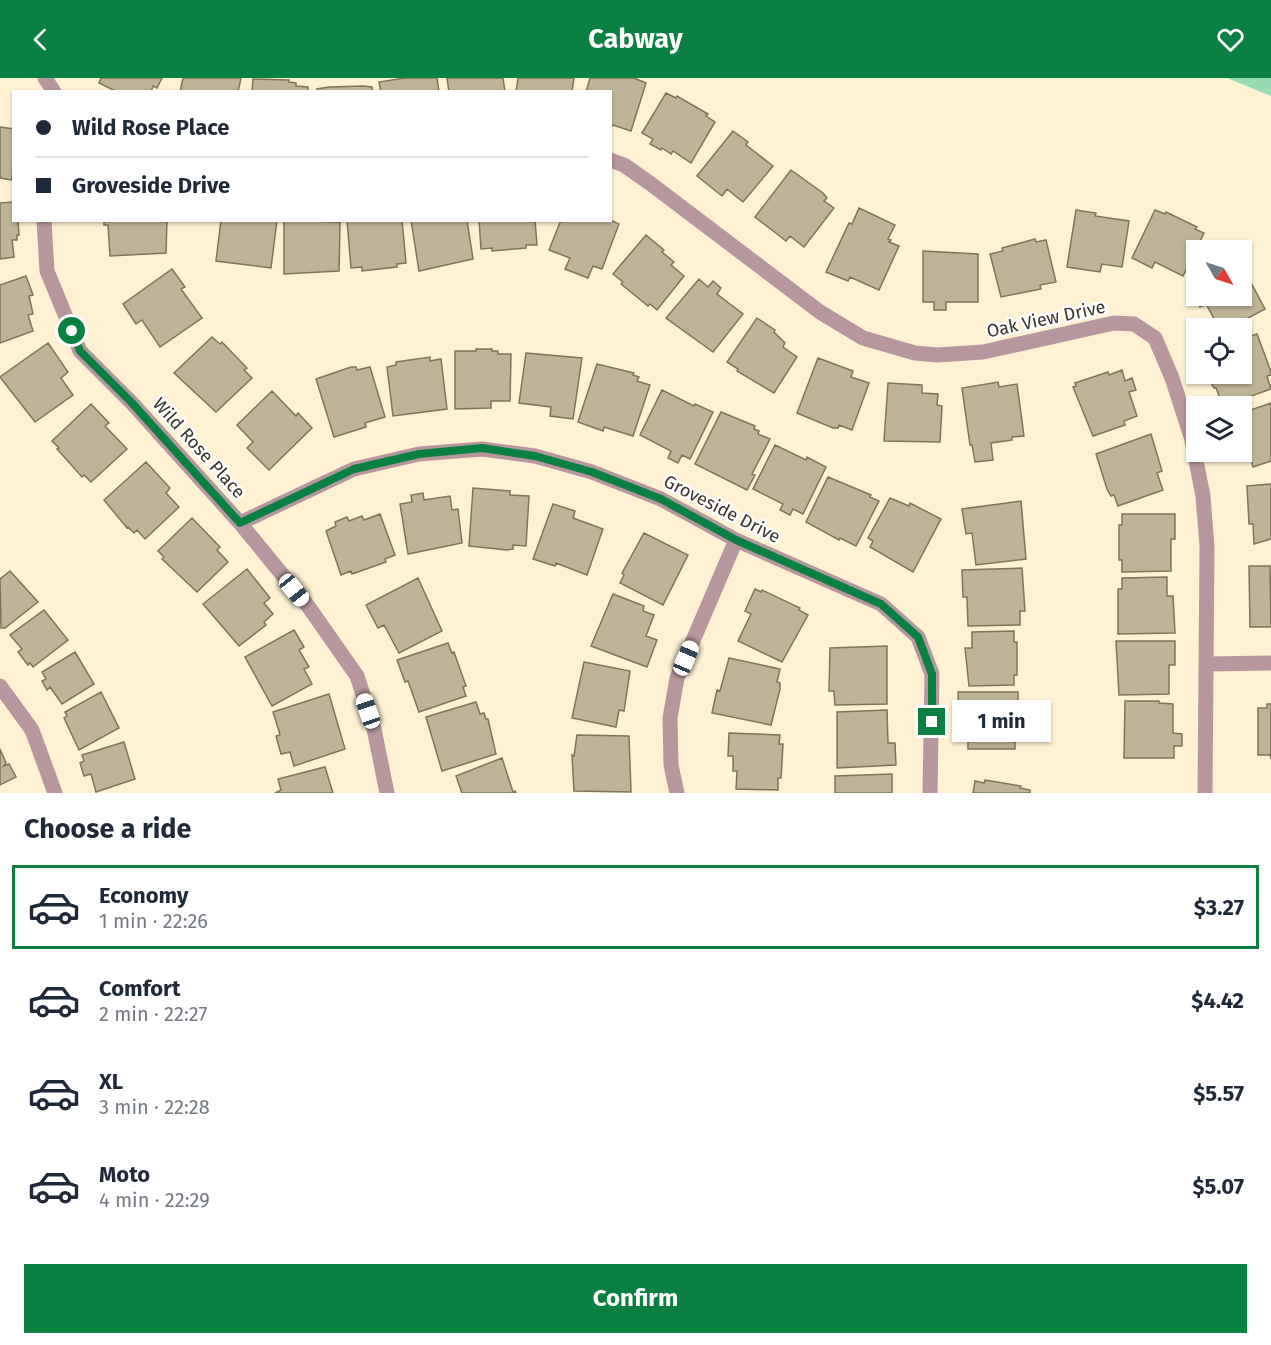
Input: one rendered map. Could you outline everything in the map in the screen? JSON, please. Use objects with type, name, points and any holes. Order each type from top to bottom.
[{"type":"street","name":"Oak View Drive","points":[[612,161],[624,165],[651,184],[820,312],[863,338],[915,353],[937,355],[983,352],[1114,323],[1134,324],[1155,338],[1172,378],[1192,440],[1203,496],[1207,546],[1205,793]]},
{"type":"street","name":"Wild Rose Place","points":[[44,222],[47,272],[80,351],[132,403],[240,523],[308,606],[357,676],[374,729],[387,793]]},
{"type":"street","name":"Groveside Drive","points":[[240,523],[354,469],[419,454],[482,448],[535,456],[592,472],[661,499],[736,540],[881,604],[918,637],[932,674],[930,793]]},
{"type":"street","points":[[677,793],[671,765],[670,718],[677,678],[736,540]]},
{"type":"street","points":[[1206,664],[1271,663]]},
{"type":"street","points":[[0,686],[32,730],[55,793]]},
{"type":"green space","points":[[1227,78],[1271,78],[1271,96]]},
{"type":"building","points":[[101,78],[162,78],[157,88],[153,86],[152,90],[113,90],[99,83]]},
{"type":"building","points":[[183,78],[241,78],[238,90],[180,90]]},
{"type":"building","points":[[405,78],[437,78],[439,90],[381,90],[379,82]]},
{"type":"building","points":[[447,78],[503,78],[505,90],[449,90]]},
{"type":"building","points":[[518,78],[574,78],[572,90],[516,90]]},
{"type":"building","points":[[590,78],[634,78],[646,83],[631,131],[612,126],[612,90],[587,90]]},
{"type":"building","points":[[253,79],[289,80],[289,82],[296,83],[296,86],[308,87],[308,90],[252,90]]},
{"type":"building","points":[[363,86],[372,87],[373,90],[317,90],[329,87]]},
{"type":"building","points":[[666,93],[676,98],[677,96],[708,114],[706,116],[715,122],[691,163],[673,151],[671,154],[650,144],[653,139],[642,133]]},
{"type":"building","points":[[0,127],[12,129],[12,180],[0,178]]},
{"type":"building","points":[[733,131],[748,142],[746,145],[773,166],[743,202],[727,189],[722,196],[697,176]]},
{"type":"building","points":[[791,170],[823,193],[827,198],[824,201],[834,208],[804,247],[790,236],[786,241],[755,217]]},
{"type":"building","points":[[12,202],[12,222],[18,222],[19,235],[17,235],[17,240],[12,240],[14,257],[0,259],[0,203]]},
{"type":"building","points":[[859,208],[895,225],[888,239],[891,240],[889,242],[899,246],[879,290],[850,277],[848,281],[826,272],[849,223],[852,224]]},
{"type":"building","points":[[1076,210],[1096,213],[1095,216],[1129,221],[1122,267],[1102,264],[1100,272],[1067,267]]},
{"type":"building","points":[[1155,210],[1165,214],[1166,212],[1197,227],[1195,229],[1204,233],[1201,240],[1186,240],[1186,270],[1183,276],[1155,262],[1152,268],[1132,258]]},
{"type":"building","points":[[612,221],[619,224],[602,269],[593,266],[588,278],[565,269],[570,258],[549,250],[560,222]]},
{"type":"building","points":[[104,222],[167,222],[166,253],[110,256],[108,225],[104,225]]},
{"type":"building","points":[[221,222],[277,222],[271,268],[216,261]]},
{"type":"building","points":[[284,222],[340,222],[339,271],[284,274]]},
{"type":"building","points":[[347,222],[402,222],[406,263],[397,264],[397,267],[362,271],[362,267],[351,268]]},
{"type":"building","points":[[411,222],[467,222],[473,259],[419,271]]},
{"type":"building","points":[[479,222],[535,222],[537,245],[492,251],[492,248],[481,249]]},
{"type":"building","points":[[646,235],[664,250],[662,252],[674,262],[671,265],[684,276],[657,310],[650,304],[648,306],[621,284],[623,282],[613,274]]},
{"type":"building","points":[[1035,239],[1036,242],[1046,240],[1056,282],[1040,285],[1041,289],[1001,297],[990,254],[1003,251],[1002,248]]},
{"type":"building","points":[[923,251],[978,254],[978,302],[946,302],[946,310],[934,310],[934,302],[923,302]]},
{"type":"building","points":[[172,269],[185,287],[181,289],[202,318],[160,347],[142,320],[136,324],[123,304]]},
{"type":"building","points":[[26,276],[33,295],[29,296],[33,314],[28,315],[33,331],[0,343],[0,285]]},
{"type":"building","points":[[699,279],[708,287],[713,281],[721,288],[717,294],[743,314],[713,352],[666,318]]},
{"type":"building","points":[[1252,285],[1265,309],[1248,318],[1214,318],[1207,306],[1252,306]]},
{"type":"building","points":[[757,318],[775,330],[774,332],[785,343],[783,347],[797,357],[774,393],[737,371],[738,369],[727,362]]},
{"type":"building","points":[[1257,334],[1270,369],[1271,375],[1267,376],[1271,389],[1251,396],[1219,396],[1212,384],[1252,384],[1252,336]]},
{"type":"building","points":[[212,337],[220,344],[222,342],[247,368],[244,370],[252,378],[216,412],[174,373]]},
{"type":"building","points":[[48,343],[68,372],[61,378],[73,395],[35,422],[0,377]]},
{"type":"building","points":[[476,349],[492,349],[492,351],[498,351],[498,354],[511,354],[510,401],[491,401],[491,408],[455,409],[455,351],[476,351]]},
{"type":"building","points":[[526,353],[582,358],[573,419],[550,416],[551,407],[519,403]]},
{"type":"building","points":[[430,357],[430,361],[441,359],[447,409],[393,416],[387,367],[396,365],[396,362]]},
{"type":"building","points":[[818,358],[853,371],[851,377],[869,383],[852,430],[839,425],[838,428],[833,428],[797,413]]},
{"type":"building","points":[[597,364],[634,373],[633,375],[639,377],[637,381],[650,385],[633,436],[604,427],[603,431],[578,422]]},
{"type":"building","points":[[356,367],[357,370],[370,367],[385,417],[365,423],[366,427],[334,437],[316,379]]},
{"type":"building","points":[[1122,370],[1125,381],[1132,378],[1136,390],[1129,392],[1137,416],[1124,421],[1125,425],[1093,436],[1073,387],[1076,386],[1075,383],[1108,372],[1109,375]]},
{"type":"building","points":[[998,382],[999,387],[1017,384],[1024,436],[991,443],[993,460],[975,462],[972,445],[970,445],[962,388]]},
{"type":"building","points":[[888,383],[922,385],[922,393],[938,394],[937,405],[942,406],[940,442],[884,441]]},
{"type":"building","points":[[662,390],[694,406],[695,404],[713,412],[690,459],[682,455],[678,463],[668,458],[671,451],[640,435]]},
{"type":"building","points":[[272,391],[296,416],[298,413],[312,428],[269,470],[247,448],[253,442],[237,425]]},
{"type":"building","points":[[1271,403],[1271,461],[1253,467],[1252,462],[1252,410]]},
{"type":"building","points":[[91,404],[109,423],[105,426],[127,449],[91,482],[84,475],[82,477],[52,441]]},
{"type":"building","points":[[721,412],[755,426],[754,429],[759,431],[758,434],[770,439],[752,474],[755,475],[747,490],[695,464]]},
{"type":"building","points":[[1151,434],[1162,471],[1157,473],[1163,490],[1118,506],[1114,495],[1111,496],[1107,489],[1096,454]]},
{"type":"building","points":[[775,445],[826,467],[803,514],[793,509],[790,515],[780,510],[783,504],[753,489]]},
{"type":"building","points":[[146,462],[170,488],[166,493],[179,507],[145,539],[137,530],[134,533],[127,528],[104,500]]},
{"type":"building","points":[[828,477],[871,495],[870,497],[879,501],[856,546],[840,538],[839,540],[806,522]]},
{"type":"building","points":[[1271,484],[1271,539],[1254,544],[1253,524],[1249,524],[1247,486]]},
{"type":"building","points":[[473,488],[510,491],[510,495],[529,496],[526,546],[513,545],[513,549],[507,550],[469,546]]},
{"type":"building","points":[[423,493],[424,500],[450,496],[452,510],[458,509],[462,543],[408,554],[400,504],[412,502],[411,495]]},
{"type":"building","points":[[890,498],[909,506],[910,503],[941,519],[913,572],[870,547],[873,541],[868,538]]},
{"type":"building","points":[[1021,501],[1026,559],[976,565],[972,533],[966,534],[962,509]]},
{"type":"building","points":[[553,504],[575,511],[573,518],[603,529],[587,575],[556,563],[555,566],[533,559]]},
{"type":"building","points":[[380,514],[395,555],[385,559],[386,562],[352,574],[351,571],[341,575],[326,531],[336,526],[335,522],[347,517],[349,521],[362,516],[364,520]]},
{"type":"building","points":[[1122,514],[1175,514],[1175,539],[1171,539],[1171,571],[1122,572],[1122,560],[1119,560],[1119,525],[1122,525]]},
{"type":"building","points":[[192,518],[220,547],[217,550],[228,562],[197,592],[162,559],[164,557],[158,551]]},
{"type":"building","points":[[644,533],[688,555],[663,605],[620,583],[624,575],[622,573]]},
{"type":"building","points":[[1249,566],[1270,566],[1271,627],[1250,627]]},
{"type":"building","points":[[1022,568],[1025,611],[1020,611],[1020,625],[968,626],[967,597],[963,597],[962,570]]},
{"type":"building","points":[[247,569],[270,598],[264,603],[273,614],[264,622],[266,625],[239,646],[203,604]]},
{"type":"building","points":[[10,571],[38,602],[5,628],[1,628],[0,579]]},
{"type":"building","points":[[1167,577],[1167,596],[1173,596],[1175,633],[1118,634],[1118,589],[1122,589],[1122,578]]},
{"type":"building","points":[[418,578],[442,631],[399,653],[384,625],[378,628],[366,605]]},
{"type":"building","points":[[755,589],[761,592],[762,590],[800,608],[799,610],[808,615],[782,662],[738,641],[751,614],[745,611]]},
{"type":"building","points":[[613,594],[644,606],[643,611],[654,615],[646,636],[657,640],[647,667],[591,646]]},
{"type":"building","points":[[44,610],[68,640],[33,667],[30,663],[28,665],[18,652],[22,649],[10,635]]},
{"type":"building","points":[[294,630],[304,647],[299,650],[309,667],[304,669],[312,684],[272,706],[245,657]]},
{"type":"building","points":[[1014,631],[1014,642],[1017,642],[1017,675],[1014,675],[1014,685],[969,686],[965,648],[972,648],[972,632]]},
{"type":"building","points":[[1116,641],[1175,641],[1175,665],[1169,665],[1169,694],[1119,695]]},
{"type":"building","points":[[448,643],[452,653],[454,652],[466,686],[463,687],[466,696],[419,712],[408,681],[405,682],[397,660]]},
{"type":"building","points":[[887,646],[887,704],[835,705],[834,691],[829,691],[830,648]]},
{"type":"building","points":[[75,652],[94,684],[62,704],[50,687],[47,690],[42,681],[46,679],[42,672]]},
{"type":"building","points":[[729,658],[780,669],[777,682],[780,683],[780,689],[771,725],[712,713],[717,690],[720,691]]},
{"type":"building","points":[[584,662],[630,671],[624,711],[619,710],[616,727],[572,718]]},
{"type":"building","points":[[101,692],[119,728],[79,750],[64,718],[67,716],[65,712]]},
{"type":"building","points":[[958,692],[1018,692],[1015,749],[968,749],[968,727],[959,727]]},
{"type":"building","points":[[329,694],[345,749],[294,766],[290,752],[281,754],[276,736],[280,735],[273,712]]},
{"type":"building","points":[[1125,701],[1159,701],[1159,703],[1173,704],[1173,733],[1182,734],[1182,746],[1174,746],[1174,758],[1124,758]]},
{"type":"building","points":[[476,702],[480,714],[484,713],[488,719],[496,754],[442,771],[426,717]]},
{"type":"building","points":[[1267,704],[1271,704],[1271,759],[1270,755],[1258,755],[1258,708],[1267,708]]},
{"type":"building","points":[[887,710],[888,743],[895,743],[896,765],[837,768],[837,712]]},
{"type":"building","points":[[729,733],[780,735],[779,744],[783,744],[778,790],[736,789],[737,771],[733,771],[733,756],[728,756]]},
{"type":"building","points":[[577,735],[629,736],[631,792],[574,791],[572,755],[574,756]]},
{"type":"building","points":[[124,742],[135,779],[96,792],[91,774],[84,776],[80,763],[84,761],[82,755]]},
{"type":"building","points":[[0,749],[6,763],[4,766],[9,764],[16,777],[0,785]]},
{"type":"building","points":[[502,758],[513,792],[516,793],[462,793],[456,776]]},
{"type":"building","points":[[325,767],[333,793],[275,793],[281,790],[278,779]]},
{"type":"building","points":[[892,774],[892,793],[835,793],[835,776]]},
{"type":"building","points":[[985,780],[1021,786],[1020,788],[1030,790],[1030,793],[973,793],[975,781],[984,783]]},
{"type":"route","points":[[72,331],[80,351],[132,403],[240,523],[354,469],[419,454],[482,448],[535,456],[592,472],[661,499],[736,540],[881,604],[918,637],[932,674],[932,722]]}]
